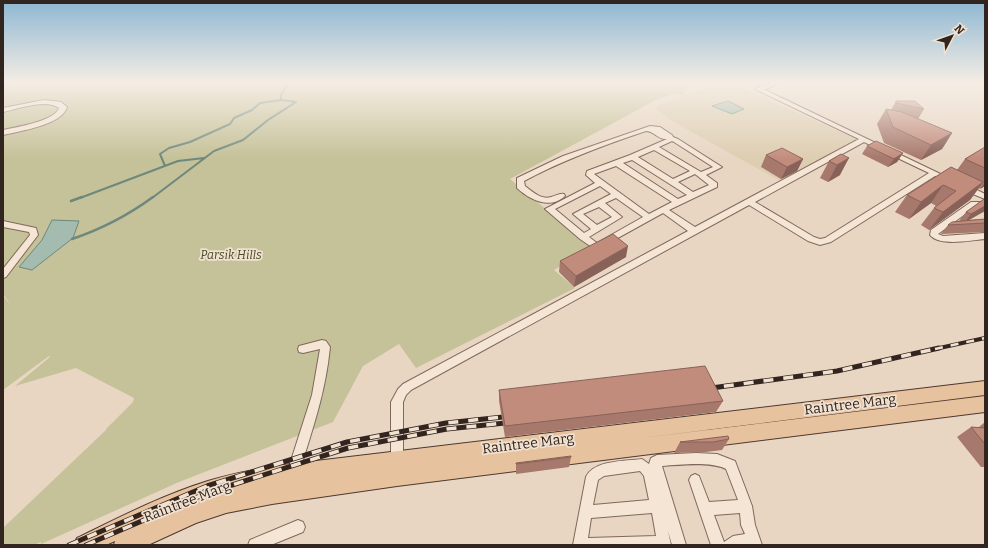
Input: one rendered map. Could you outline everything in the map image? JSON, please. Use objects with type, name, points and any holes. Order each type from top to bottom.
[{"type":"main road","name":"Raintree Marg","points":[[84,545],[151,530],[226,503],[397,468],[985,388]]},
{"type":"main road","name":"Raintree Marg","points":[[124,545],[151,530],[193,496],[227,485],[293,473],[397,468],[426,474],[985,404]]},
{"type":"street","points":[[3,110],[14,108]]},
{"type":"street","points":[[3,133],[52,120],[63,111],[63,108]]},
{"type":"street","points":[[797,108],[985,197]]},
{"type":"street","points":[[599,181],[544,202],[520,186],[520,180],[572,154],[645,129],[652,129],[663,137],[670,136],[658,128],[652,127]]},
{"type":"street","points":[[649,217],[590,175],[590,173],[633,157],[671,139],[676,140],[718,167],[673,182]]},
{"type":"street","points":[[397,468],[397,402],[398,397],[408,387],[863,140]]},
{"type":"street","points":[[599,181],[550,209],[593,246],[598,246],[677,202],[714,185],[698,173],[654,148]]},
{"type":"street","points":[[633,157],[693,195]]},
{"type":"street","points":[[617,163],[677,202]]},
{"type":"street","points":[[749,202],[811,239],[820,242],[828,240],[934,173]]},
{"type":"street","points":[[597,230],[577,214],[618,194]]},
{"type":"street","points":[[583,237],[618,217],[599,203]]},
{"type":"street","points":[[985,207],[979,204],[974,204],[934,232],[934,234],[942,239],[985,236]]},
{"type":"street","points":[[663,210],[694,231]]},
{"type":"street","points":[[3,224],[34,230],[34,235],[15,261],[3,274]]},
{"type":"street","points":[[293,473],[313,413],[325,347],[322,344],[303,348]]},
{"type":"street","points":[[679,545],[656,466],[655,462],[657,461],[695,459],[721,460],[731,465],[746,506],[746,518],[754,542],[733,543],[729,545]]},
{"type":"street","points":[[642,466],[650,473],[664,544],[580,545],[586,512],[592,477],[594,474],[601,470],[642,466]]},
{"type":"street","points":[[695,480],[718,545]]},
{"type":"street","points":[[586,512],[657,506]]},
{"type":"street","points":[[705,509],[746,506]]},
{"type":"street","points":[[255,545],[298,527]]},
{"type":"shaded area","points":[[655,108],[786,108],[856,139],[784,183],[672,121]]},
{"type":"shaded area","points":[[716,108],[741,108],[744,109],[732,114]]},
{"type":"shaded area","points":[[52,220],[79,221],[73,238],[32,270],[19,267],[42,240]]},
{"type":"green space","name":"Parsik Hills","points":[[3,108],[642,108],[510,179],[592,248],[554,270],[575,288],[416,368],[399,344],[363,366],[333,422],[179,482],[41,544],[41,542],[34,545],[3,545],[3,528],[106,430],[133,402],[134,398],[76,368],[15,386],[50,357],[49,356],[3,390],[3,296],[11,305],[3,294]]},
{"type":"building","points":[[886,109],[902,112],[952,133],[931,145],[893,127]]},
{"type":"building","points":[[876,141],[903,153],[894,159],[867,146]]},
{"type":"building","points":[[985,147],[985,168],[965,159]]},
{"type":"building","points":[[782,148],[803,159],[787,167],[766,155]]},
{"type":"building","points":[[841,154],[849,158],[837,165],[829,161]]},
{"type":"building","points":[[951,167],[983,182],[943,212],[934,208],[956,191],[943,185],[921,202],[907,195]]},
{"type":"building","points":[[984,199],[985,206],[971,214],[966,212]]},
{"type":"building","points":[[985,219],[985,223],[948,225],[952,222]]},
{"type":"building","points":[[613,234],[628,246],[576,276],[560,261]]},
{"type":"building","points":[[705,366],[723,401],[505,426],[499,390]]},
{"type":"building","points":[[971,427],[985,428],[985,444]]},
{"type":"building","points":[[728,436],[729,439],[713,442],[680,442]]},
{"type":"building","points":[[571,457],[516,464],[516,463]]},
{"type":"waterway","points":[[165,166],[160,154],[169,148],[190,142],[230,124],[234,118],[255,108]]},
{"type":"waterway","points":[[152,198],[214,151],[243,140],[268,120],[287,108]]},
{"type":"waterway","points":[[165,166],[178,161],[204,158]]},
{"type":"waterway","points":[[80,198],[165,166]]},
{"type":"waterway","points":[[71,201],[82,197]]},
{"type":"waterway","points":[[72,239],[94,231],[114,221],[153,197]]},
{"type":"railway","points":[[935,349],[985,338]]},
{"type":"railway","points":[[704,389],[837,371],[939,348]]},
{"type":"railway","points":[[69,545],[207,486],[347,442],[446,423],[512,416]]},
{"type":"railway","points":[[86,545],[207,493],[348,448],[447,429],[514,422]]}]
